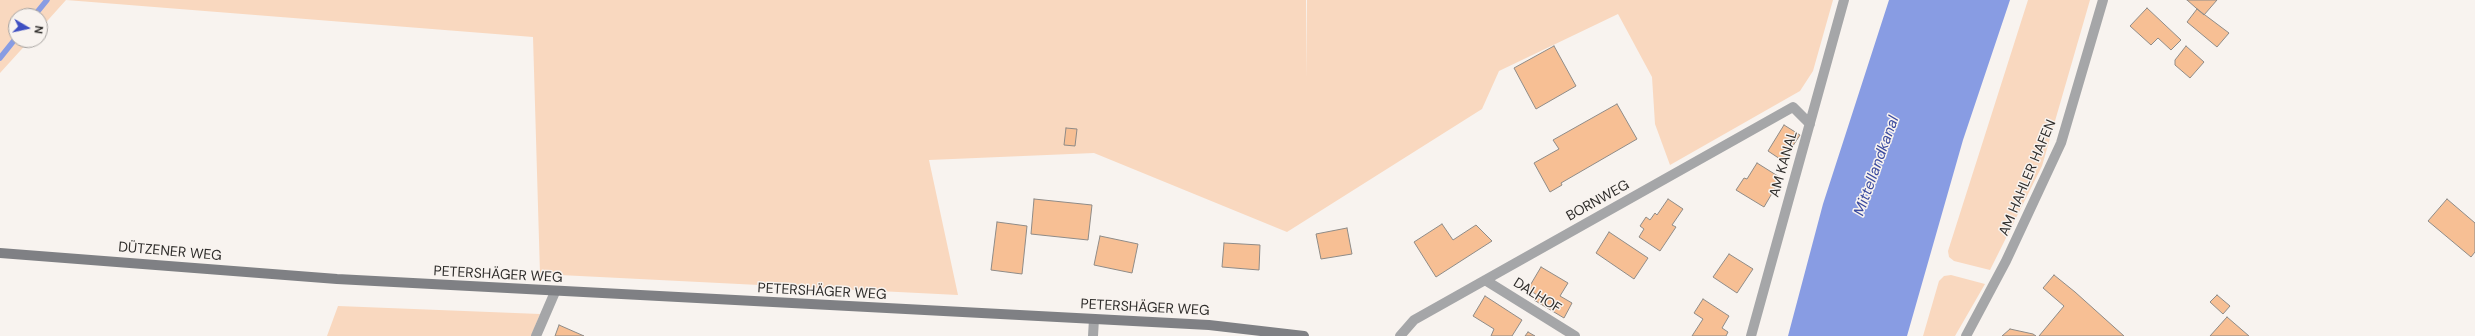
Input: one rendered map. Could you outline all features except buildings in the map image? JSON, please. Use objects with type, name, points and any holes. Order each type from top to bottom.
[{"type":"street","name":"AM KANAL","points":[[1751,336],[1844,0]]},
{"type":"street","name":"AM HAHLER HAFEN","points":[[1966,336],[2006,261],[2061,143],[2103,0]]},
{"type":"street","name":"BORNWEG","points":[[1400,336],[1414,320],[1793,107],[1810,124]]},
{"type":"street","name":"DÜTZENER WEG","points":[[0,253],[337,279]]},
{"type":"street","name":"PETERSHÄGER WEG","points":[[337,279],[555,292],[1209,325],[1304,336]]},
{"type":"street","name":"DALHOF","points":[[1485,280],[1575,336]]},
{"type":"street","points":[[536,336],[555,292]]},
{"type":"street","points":[[1093,336],[1094,319]]},
{"type":"shaded area","points":[[0,0],[66,0],[48,20],[48,8],[8,8],[8,48],[23,48],[0,73]]},
{"type":"shaded area","points":[[66,0],[1306,0],[1307,78],[1307,0],[1833,0],[1813,71],[1800,91],[1670,165],[1655,124],[1652,77],[1618,14],[1499,71],[1482,109],[1287,232],[1094,153],[929,160],[958,295],[540,274],[533,37]]},
{"type":"shaded area","points":[[2028,0],[2090,0],[2042,166],[1990,270],[1954,261],[1949,257],[1948,251]]},
{"type":"shaded area","points":[[1951,275],[1985,284],[1955,336],[1923,336],[1939,281],[1944,276]]},
{"type":"shaded area","points":[[338,306],[540,314],[531,336],[327,336]]},
{"type":"water","name":"Mittellandkanal","points":[[1889,0],[2010,0],[1963,140],[1907,336],[1788,336],[1823,204]]},
{"type":"waterway","points":[[40,8],[47,0]]},
{"type":"waterway","points":[[0,58],[8,48]]}]
